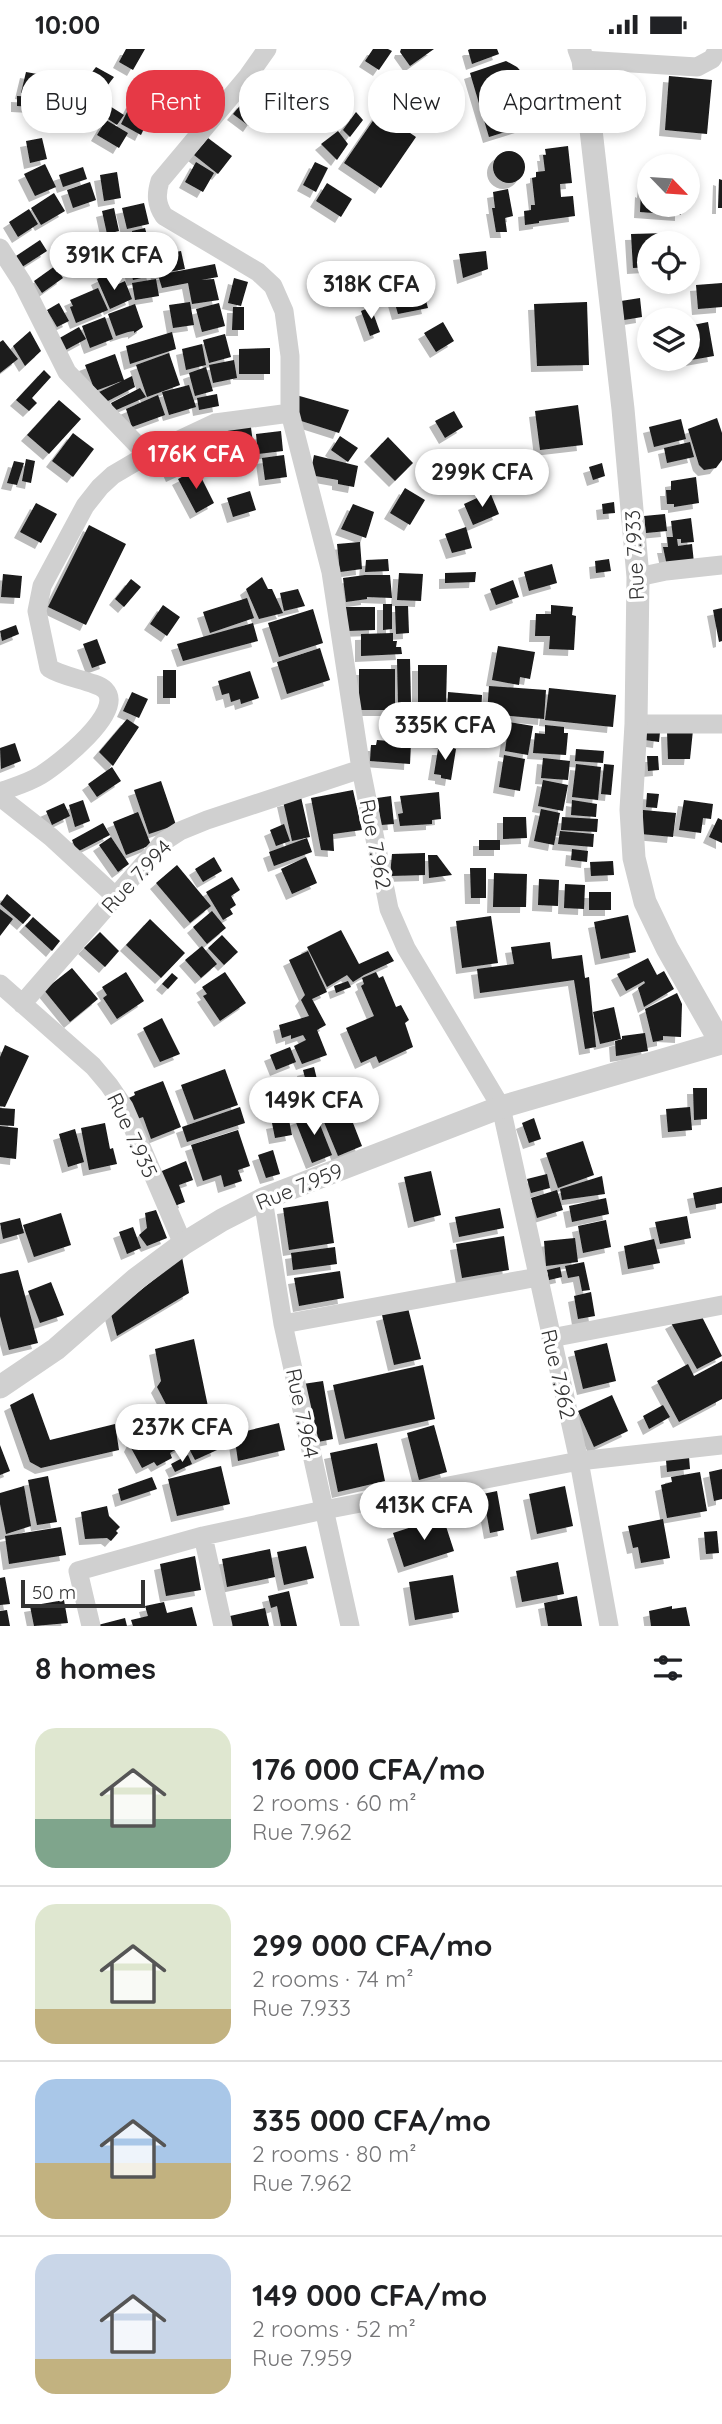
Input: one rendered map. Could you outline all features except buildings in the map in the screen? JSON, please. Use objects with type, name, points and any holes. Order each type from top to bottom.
[{"type":"street","name":"Rue 7.962","points":[[267,49],[248,76],[160,181],[156,194],[159,209],[164,216],[258,272],[273,286],[284,311],[289,339],[290,413],[331,572],[362,769],[390,909],[406,948],[501,1107],[579,1461],[610,1626]]},
{"type":"street","points":[[581,55],[697,67],[712,59],[718,49]]},
{"type":"street","name":"Rue 7.933","points":[[581,55],[623,409],[638,576],[636,724],[631,810],[634,858],[646,902],[667,949],[716,1014],[722,1043]]},
{"type":"street","points":[[0,248],[22,282],[66,372],[148,455]]},
{"type":"street","points":[[116,896],[0,794],[39,776],[58,763],[97,727],[109,703],[108,694],[103,688],[60,675],[50,668],[37,611],[42,586],[85,506],[113,475],[215,423],[290,413]]},
{"type":"street","points":[[638,576],[722,565]]},
{"type":"street","points":[[636,724],[722,724]]},
{"type":"street","name":"Rue 7.994","points":[[22,1004],[163,842],[180,831],[362,769]]},
{"type":"street","name":"Rue 7.935","points":[[0,984],[93,1066],[124,1107],[183,1244]]},
{"type":"street","name":"Rue 7.959","points":[[0,1387],[55,1349],[136,1279],[183,1244],[263,1199],[501,1107],[722,1043]]},
{"type":"street","name":"Rue 7.964","points":[[263,1199],[283,1324],[350,1626]]},
{"type":"street","points":[[283,1324],[538,1277]]},
{"type":"street","points":[[551,1338],[722,1305]]},
{"type":"street","points":[[91,1626],[78,1571],[202,1536],[324,1510],[579,1461],[722,1444]]},
{"type":"street","points":[[202,1536],[223,1626]]}]
